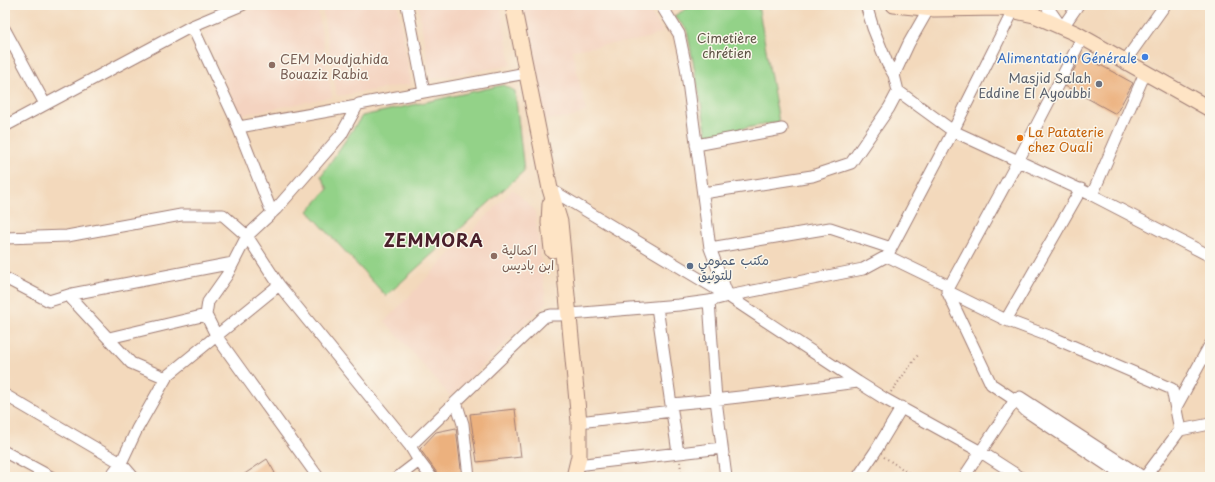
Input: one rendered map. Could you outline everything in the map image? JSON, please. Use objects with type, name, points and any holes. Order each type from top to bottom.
[{"type":"main road","points":[[513,5],[550,189],[549,223],[579,422],[579,456],[575,474]]},
{"type":"main road","points":[[894,5],[930,8],[1001,8],[1034,15],[1082,38],[1210,109]]},
{"type":"main road","points":[[564,315],[570,427],[570,453],[564,477]]},
{"type":"street","points":[[5,126],[192,26],[242,5]]},
{"type":"street","points":[[407,5],[424,92]]},
{"type":"street","points":[[661,5],[679,34],[686,67],[710,248],[728,296]]},
{"type":"street","points":[[866,5],[887,63],[894,75],[898,91],[953,131],[1081,189],[1210,256]]},
{"type":"street","points":[[1046,5],[1062,28],[1078,5]]},
{"type":"street","points":[[1125,62],[1165,5]]},
{"type":"street","points":[[894,75],[909,43],[930,8]]},
{"type":"street","points":[[410,446],[544,317],[551,314],[564,315],[708,301],[863,269],[889,252],[953,131],[1013,11]]},
{"type":"street","points":[[192,26],[236,122],[272,213]]},
{"type":"street","points":[[5,30],[45,104]]},
{"type":"street","points":[[948,288],[1018,160],[1082,38]]},
{"type":"street","points":[[236,122],[239,127],[526,73]]},
{"type":"street","points":[[1092,195],[1145,73]]},
{"type":"street","points":[[703,193],[812,176],[851,163],[889,108],[898,91]]},
{"type":"street","points":[[318,477],[217,336],[206,315],[208,302],[226,275],[247,236],[272,213],[342,136],[357,106]]},
{"type":"street","points":[[696,145],[782,129]]},
{"type":"street","points":[[550,189],[728,296],[858,382],[981,452],[1020,477]]},
{"type":"street","points":[[1006,320],[1081,189]]},
{"type":"street","points":[[5,238],[67,236],[181,215],[223,215],[247,236],[279,285],[410,446],[431,477]]},
{"type":"street","points":[[710,248],[830,228],[889,252],[948,288],[1006,320],[1049,336],[1172,389],[1180,430]]},
{"type":"street","points":[[5,278],[50,301],[233,262]]},
{"type":"street","points":[[110,477],[121,463],[137,429],[167,376],[279,285]]},
{"type":"street","points":[[948,288],[991,384],[1014,400],[1026,411],[1125,477]]},
{"type":"street","points":[[69,296],[131,363],[166,378]]},
{"type":"street","points":[[708,301],[716,400],[726,477]]},
{"type":"street","points":[[656,307],[678,453]]},
{"type":"street","points":[[109,338],[206,315]]},
{"type":"street","points":[[1176,407],[1210,345]]},
{"type":"street","points":[[579,422],[764,393],[858,382]]},
{"type":"street","points":[[5,395],[121,463],[133,477]]},
{"type":"street","points":[[964,477],[1014,400],[1020,397],[1144,477],[1180,430],[1210,424]]},
{"type":"street","points":[[456,402],[463,424],[468,477]]},
{"type":"street","points":[[858,477],[902,407]]},
{"type":"street","points":[[575,474],[678,453],[722,448]]},
{"type":"street","points":[[5,452],[51,477]]},
{"type":"street","points":[[398,477],[419,461]]},
{"type":"path","points":[[886,399],[918,356]]},
{"type":"path","points":[[875,452],[915,477]]},
{"type":"path","points":[[678,453],[682,477]]},
{"type":"shaded area","name":"CEM Moudjahida Bouaziz Rabia","points":[[292,5],[317,5],[332,97],[240,115],[203,32],[247,10]]},
{"type":"shaded area","points":[[322,5],[398,5],[411,84],[337,96]]},
{"type":"shaded area","points":[[418,5],[500,5],[511,65],[431,79]]},
{"type":"shaded area","points":[[513,5],[646,5],[663,32],[644,39],[572,50],[586,111],[573,117],[539,121]]},
{"type":"shaded area","name":"اكمالية ابن باديس","points":[[513,189],[535,211],[546,302],[451,397],[385,321]]},
{"type":"green space","name":"Cimetière chrétien","points":[[693,5],[758,5],[779,122],[707,135],[687,30],[674,16]]},
{"type":"green space","points":[[503,85],[515,91],[524,171],[386,296],[308,211],[328,189],[321,176],[362,116]]},
{"type":"building","name":"Masjid Salah Eddine El Ayoubbi","points":[[1082,55],[1133,83],[1116,114],[1065,86]]},
{"type":"building","points":[[515,409],[521,457],[477,462],[470,414]]},
{"type":"building","points":[[456,428],[462,477],[438,477],[437,473],[420,449],[436,432]]},
{"type":"building","points":[[267,459],[275,473],[269,477],[240,477]]},
{"type":"place","name":"Alimentation Générale","points":[[1145,57]]},
{"type":"place","name":"CEM Moudjahida Bouaziz Rabia","points":[[272,65]]},
{"type":"place","name":"Masjid Salah Eddine El Ayoubbi","points":[[1099,84]]},
{"type":"place","name":"La Pataterie chez Ouali","points":[[1020,138]]},
{"type":"place","name":"اكمالية ابن باديس","points":[[494,256]]},
{"type":"place","name":"مكتب عمومي للتوثيق","points":[[690,266]]},
{"type":"district","name":"ZEMMORA","points":[[434,240]]}]
